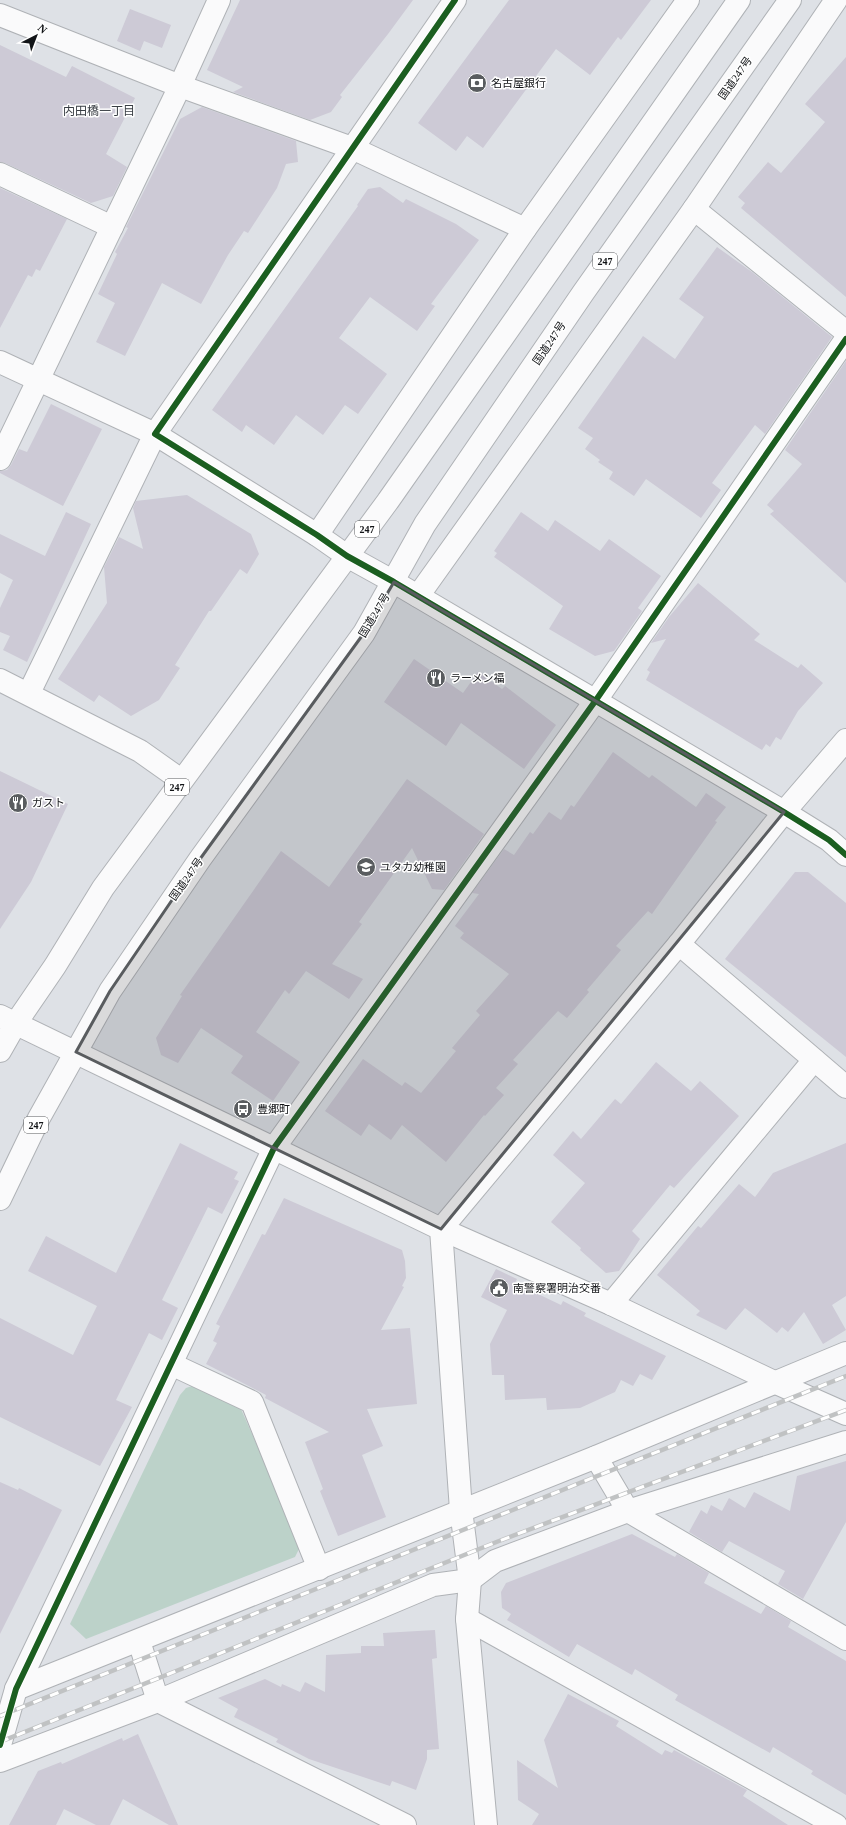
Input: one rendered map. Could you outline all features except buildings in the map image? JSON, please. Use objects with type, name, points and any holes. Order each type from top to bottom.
[{"type":"main road","points":[[0,459],[180,86],[219,0]]},
{"type":"main road","points":[[29,693],[155,434],[455,0]]},
{"type":"main road","points":[[317,536],[525,229],[688,0]]},
{"type":"main road","name":"247","points":[[0,1051],[8,1019],[55,966],[103,888],[181,780],[388,501],[739,0]]},
{"type":"main road","name":"国道247号","points":[[0,1199],[39,1118],[110,991],[200,859],[364,633],[394,582],[425,524],[582,293],[790,0]]},
{"type":"main road","points":[[418,596],[694,209],[836,0]]},
{"type":"main road","points":[[0,15],[180,86],[352,148],[525,229]]},
{"type":"main road","points":[[0,174],[112,226]]},
{"type":"main road","points":[[694,209],[846,332]]},
{"type":"main road","points":[[0,1744],[16,1689],[274,1148],[596,700],[846,339]]},
{"type":"main road","points":[[0,362],[155,434],[347,556],[596,700],[784,812],[829,840],[846,855]]},
{"type":"main road","points":[[0,680],[29,693],[140,751],[181,780]]},
{"type":"main road","points":[[486,1825],[467,1619],[470,1580],[461,1510],[442,1229],[679,944],[784,812],[846,740]]},
{"type":"main road","points":[[679,944],[846,1087]]},
{"type":"main road","points":[[8,1019],[442,1229],[610,1304],[774,1382],[846,1414]]},
{"type":"main road","points":[[610,1304],[814,1060]]},
{"type":"main road","points":[[16,1689],[596,1457],[846,1353]]},
{"type":"main road","points":[[171,1364],[252,1402],[319,1568]]},
{"type":"main road","points":[[0,1761],[158,1701],[432,1585],[470,1580],[495,1560],[628,1511],[846,1442]]},
{"type":"main road","points":[[596,1457],[628,1511],[846,1639]]},
{"type":"main road","points":[[467,1619],[836,1825]]},
{"type":"main road","points":[[139,1641],[158,1701],[405,1825]]},
{"type":"highlighted area","points":[[394,582],[784,812],[441,1229],[76,1052],[110,991],[200,859],[364,633]]},
{"type":"green space","points":[[198,1384],[241,1409],[301,1545],[295,1557],[86,1639],[70,1624],[180,1395],[186,1388]]},
{"type":"railway","points":[[0,1716],[846,1376]]},
{"type":"railway","points":[[0,1742],[499,1541],[846,1410]]},
{"type":"cycle path","points":[[455,0],[155,434],[317,535],[347,556],[394,582],[784,812],[829,840],[846,855]]},
{"type":"cycle path","points":[[0,1745],[16,1689],[274,1148],[596,700],[846,339]]},
{"type":"place","name":"名古屋銀行","points":[[477,83]]},
{"type":"place","name":"ラーメン福","points":[[436,678]]},
{"type":"place","name":"ガスト","points":[[18,803]]},
{"type":"place","name":"ユタカ幼稚園","points":[[366,867]]},
{"type":"place","name":"豊郷町","points":[[243,1109]]},
{"type":"place","name":"南警察署明治交番","points":[[499,1288]]},
{"type":"district","name":"内田橋一丁目","points":[[99,111]]}]
